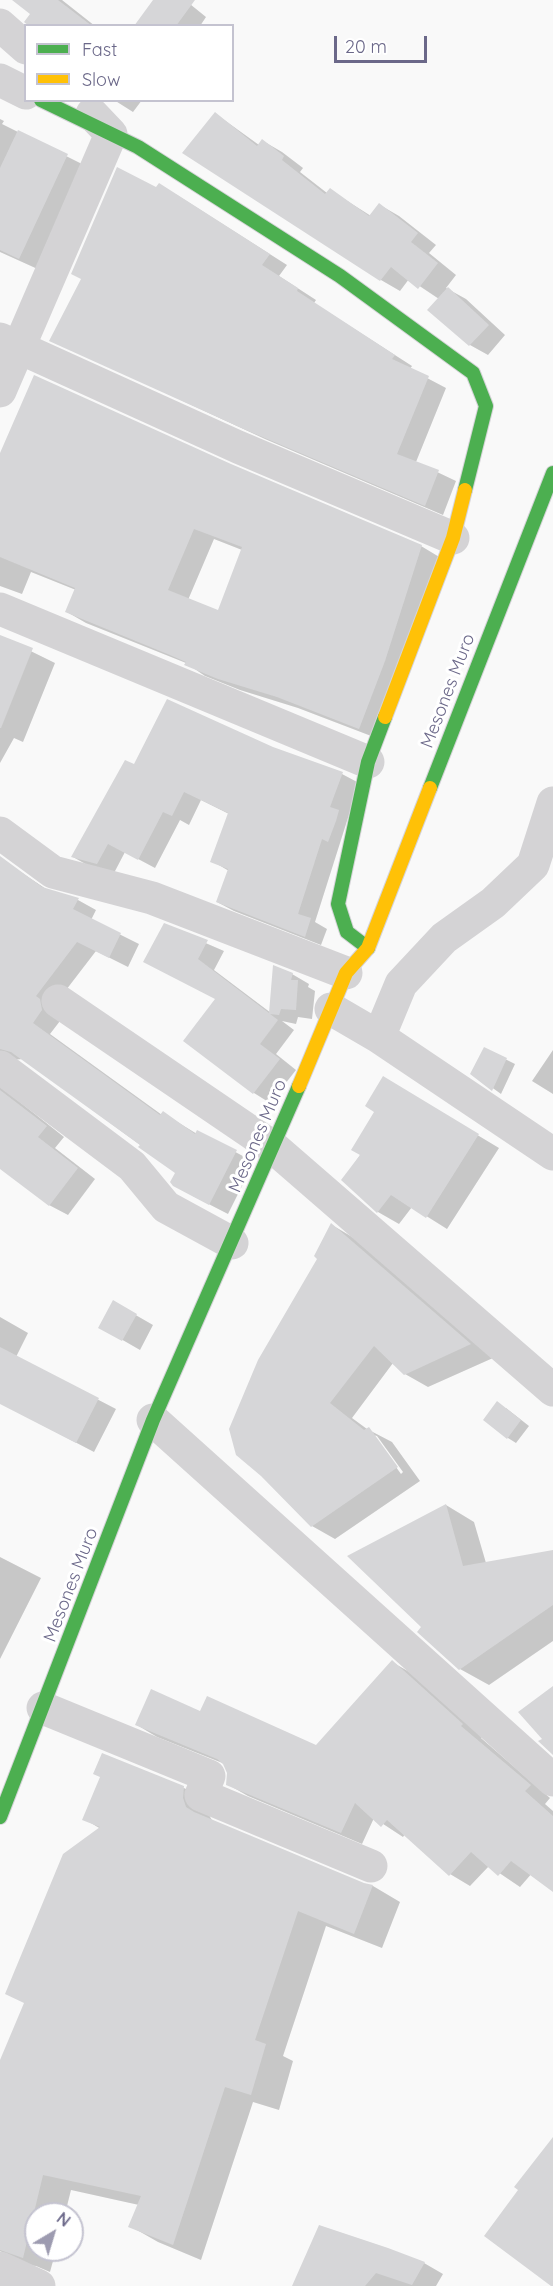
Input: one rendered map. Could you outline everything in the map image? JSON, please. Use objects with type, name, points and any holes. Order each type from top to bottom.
[{"type":"main road","points":[[46,102],[138,147],[340,276],[446,351],[473,373],[486,406],[453,538],[368,762],[338,904],[347,932],[368,948]]},
{"type":"main road","name":"Mesones Muro","points":[[3,1800],[44,1708],[153,1420],[274,1148],[346,973],[368,948],[553,472]]},
{"type":"street","points":[[0,25],[24,46]]},
{"type":"street","points":[[0,80],[24,92]]},
{"type":"street","points":[[0,391],[10,343],[111,135],[81,102]]},
{"type":"street","points":[[10,343],[238,447],[453,538]]},
{"type":"street","points":[[0,609],[368,762]]},
{"type":"street","points":[[379,1037],[401,984],[444,938],[493,903],[533,865],[553,803]]},
{"type":"street","points":[[0,833],[52,872],[152,898],[346,973]]},
{"type":"street","points":[[58,1001],[274,1148],[553,1390]]},
{"type":"street","points":[[331,1009],[379,1037],[553,1154]]},
{"type":"street","points":[[0,1067],[132,1166],[166,1207],[232,1243]]},
{"type":"street","points":[[153,1420],[553,1780]]},
{"type":"street","points":[[44,1708],[209,1776],[201,1795],[371,1866]]},
{"type":"street","points":[[0,2268],[39,2286]]},
{"type":"building","points":[[12,0],[58,0],[89,24],[26,24],[24,22],[30,14]]},
{"type":"building","points":[[153,0],[195,0],[177,24],[135,24]]},
{"type":"building","points":[[215,112],[257,146],[262,139],[284,156],[282,160],[325,194],[330,188],[369,216],[379,203],[418,233],[411,242],[438,263],[418,289],[391,267],[380,281],[182,153]]},
{"type":"building","points":[[18,130],[68,154],[19,259],[0,250],[0,168]]},
{"type":"building","points":[[117,167],[156,187],[159,183],[270,254],[262,265],[298,288],[297,291],[395,355],[392,359],[429,376],[397,454],[439,470],[425,506],[246,430],[49,341],[81,279],[71,274]]},
{"type":"building","points":[[448,287],[489,325],[469,346],[427,310]]},
{"type":"building","points":[[34,375],[231,464],[422,545],[385,661],[359,729],[277,697],[218,679],[184,665],[186,662],[65,612],[75,588],[0,557],[0,453]],"holes":[[[194,529],[242,547],[218,610],[168,590]]]},
{"type":"building","points":[[0,635],[33,648],[1,728],[0,728]]},
{"type":"building","points":[[167,699],[273,747],[343,772],[330,807],[339,810],[336,821],[328,842],[322,839],[298,914],[311,918],[305,937],[216,902],[228,869],[210,862],[228,813],[184,792],[172,816],[163,812],[138,860],[108,844],[97,864],[71,857],[125,760],[134,764]]},
{"type":"building","points":[[0,856],[42,887],[79,898],[73,909],[121,933],[109,958],[77,942],[36,996],[40,999],[42,1010],[33,1023],[160,1115],[163,1111],[195,1134],[197,1130],[237,1150],[209,1205],[173,1186],[170,1182],[175,1173],[138,1147],[140,1145],[11,1052],[0,1049]]},
{"type":"building","points":[[164,923],[208,940],[198,959],[269,1013],[273,965],[293,973],[291,980],[298,980],[296,1010],[281,1009],[279,1015],[270,1014],[278,1020],[260,1044],[280,1059],[253,1094],[183,1041],[215,999],[143,962]]},
{"type":"building","points":[[484,1047],[507,1058],[492,1091],[470,1074]]},
{"type":"building","points":[[383,1076],[479,1134],[426,1218],[391,1195],[377,1213],[341,1180],[360,1155],[351,1150],[374,1112],[365,1106]]},
{"type":"building","points":[[0,1090],[47,1126],[38,1137],[78,1168],[49,1206],[0,1169]]},
{"type":"building","points":[[331,1223],[471,1344],[404,1375],[374,1346],[330,1403],[364,1430],[369,1427],[398,1467],[311,1527],[261,1476],[236,1455],[229,1429],[258,1360],[317,1259],[314,1256]]},
{"type":"building","points":[[113,1300],[137,1314],[122,1341],[98,1328]]},
{"type":"building","points":[[0,1347],[99,1398],[76,1443],[0,1404]]},
{"type":"building","points":[[497,1401],[521,1420],[507,1439],[483,1420]]},
{"type":"building","points":[[446,1504],[463,1566],[553,1550],[553,1605],[459,1670],[417,1632],[421,1627],[347,1556]]},
{"type":"building","points":[[392,1660],[463,1724],[461,1726],[531,1785],[525,1791],[553,1816],[553,1892],[511,1861],[498,1876],[471,1852],[449,1876],[387,1820],[381,1827],[355,1803],[341,1833],[226,1785],[227,1773],[223,1764],[217,1759],[135,1725],[151,1689],[200,1711],[207,1696],[316,1745]]},
{"type":"building","points":[[553,1686],[553,1755],[538,1741],[542,1739],[518,1712]]},
{"type":"building","points":[[102,1753],[184,1786],[183,1798],[186,1807],[194,1812],[373,1885],[354,1934],[298,1911],[255,2040],[266,2044],[251,2095],[225,2087],[173,2245],[128,2227],[141,2196],[43,2175],[36,2202],[24,2202],[23,2258],[0,2250],[0,2060],[24,2003],[5,1994],[63,1854],[100,1827],[82,1820],[100,1777],[93,1774]]},
{"type":"building","points":[[553,2137],[553,2286],[551,2286],[484,2236],[518,2190],[514,2187]]},
{"type":"building","points":[[319,2225],[425,2262],[412,2285],[376,2273],[365,2286],[292,2286]]},
{"type":"traffic: fast","points":[[45,102],[138,147],[340,276],[473,373],[486,406],[465,490]]},
{"type":"traffic: fast","points":[[430,788],[553,473]]},
{"type":"traffic: fast","points":[[368,948],[347,932],[338,904],[368,762],[385,717]]},
{"type":"traffic: fast","points":[[0,1817],[153,1420],[299,1086]]},
{"type":"traffic: slow","points":[[385,717],[453,538],[465,490]]},
{"type":"traffic: slow","points":[[299,1086],[346,973],[368,948],[430,788]]}]
